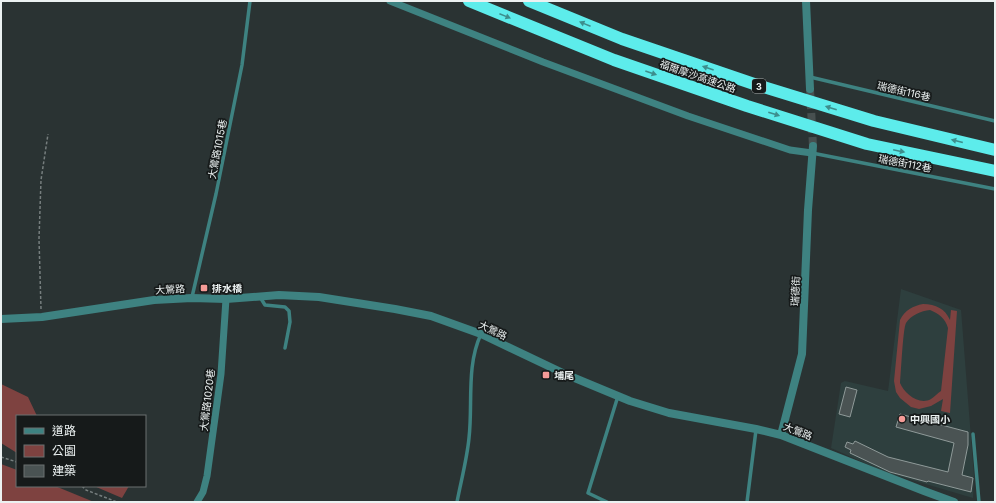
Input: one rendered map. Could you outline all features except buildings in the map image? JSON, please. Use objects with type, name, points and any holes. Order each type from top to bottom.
[{"type":"highway","name":"福爾摩沙高速公路","points":[[469,1],[614,60],[746,106],[867,144],[995,171]]},
{"type":"highway","name":"福爾摩沙高速公路","points":[[529,1],[622,39],[754,84],[874,121],[995,150]]},
{"type":"street","points":[[390,1],[543,62],[688,116],[790,150],[813,149]]},
{"type":"street","points":[[806,1],[810,89]]},
{"type":"street","name":"瑞德街","points":[[780,435],[802,354],[808,210],[813,149]]},
{"type":"street","name":"大鶯路","points":[[1,319],[42,317],[154,300],[192,298],[226,299],[259,296],[319,297],[395,309],[430,316],[481,334],[565,374],[630,401],[669,413],[756,429],[780,435],[944,500],[954,502]]},
{"type":"street","name":"大鶯路1020巷","points":[[197,502],[203,492],[207,476],[221,374],[226,299]]},
{"type":"lane","name":"大鶯路1015巷","points":[[192,298],[216,194],[242,65],[250,1]]},
{"type":"lane","name":"瑞德街116巷","points":[[810,77],[995,121]]},
{"type":"lane","name":"瑞德街112巷","points":[[813,149],[995,189]]},
{"type":"lane","points":[[259,296],[265,305],[285,307],[289,311],[290,322],[285,348]]},
{"type":"lane","points":[[457,502],[469,438],[473,358],[476,344],[481,334]]},
{"type":"lane","points":[[607,502],[588,493],[618,396]]},
{"type":"lane","points":[[747,502],[756,429]]},
{"type":"lane","points":[[974,434],[979,502]]},
{"type":"path","points":[[42,317],[40,239],[41,180],[48,134]]},
{"type":"path","points":[[1,457],[16,462]]},
{"type":"path","points":[[83,487],[86,490],[117,502]]},
{"type":"shaded area","name":"中興國小","points":[[901,289],[961,310],[974,476],[973,498],[885,472],[831,448],[841,383],[845,381],[888,391]]},
{"type":"green space","points":[[923,304],[940,308],[946,313],[950,320],[951,310],[957,311],[950,413],[941,411],[943,399],[931,406],[919,409],[911,407],[900,398],[896,392],[894,381],[900,320],[907,311],[913,307]],"holes":[[[930,310],[939,315],[948,328],[941,391],[931,399],[922,401],[917,400],[908,394],[900,383],[904,333],[908,320],[920,312]]]},
{"type":"green space","points":[[1,384],[28,397],[37,415],[16,415],[16,452],[1,443]]},
{"type":"green space","points":[[1,464],[16,470],[16,487],[57,487],[94,502],[1,502]]},
{"type":"green space","points":[[96,487],[128,487],[122,498]]},
{"type":"tunnel","points":[[810,89],[813,146]]},
{"type":"place","name":"排水橋","points":[[204,288]]},
{"type":"place","name":"埔尾","points":[[546,375]]},
{"type":"place","name":"中興國小","points":[[902,419]]}]
